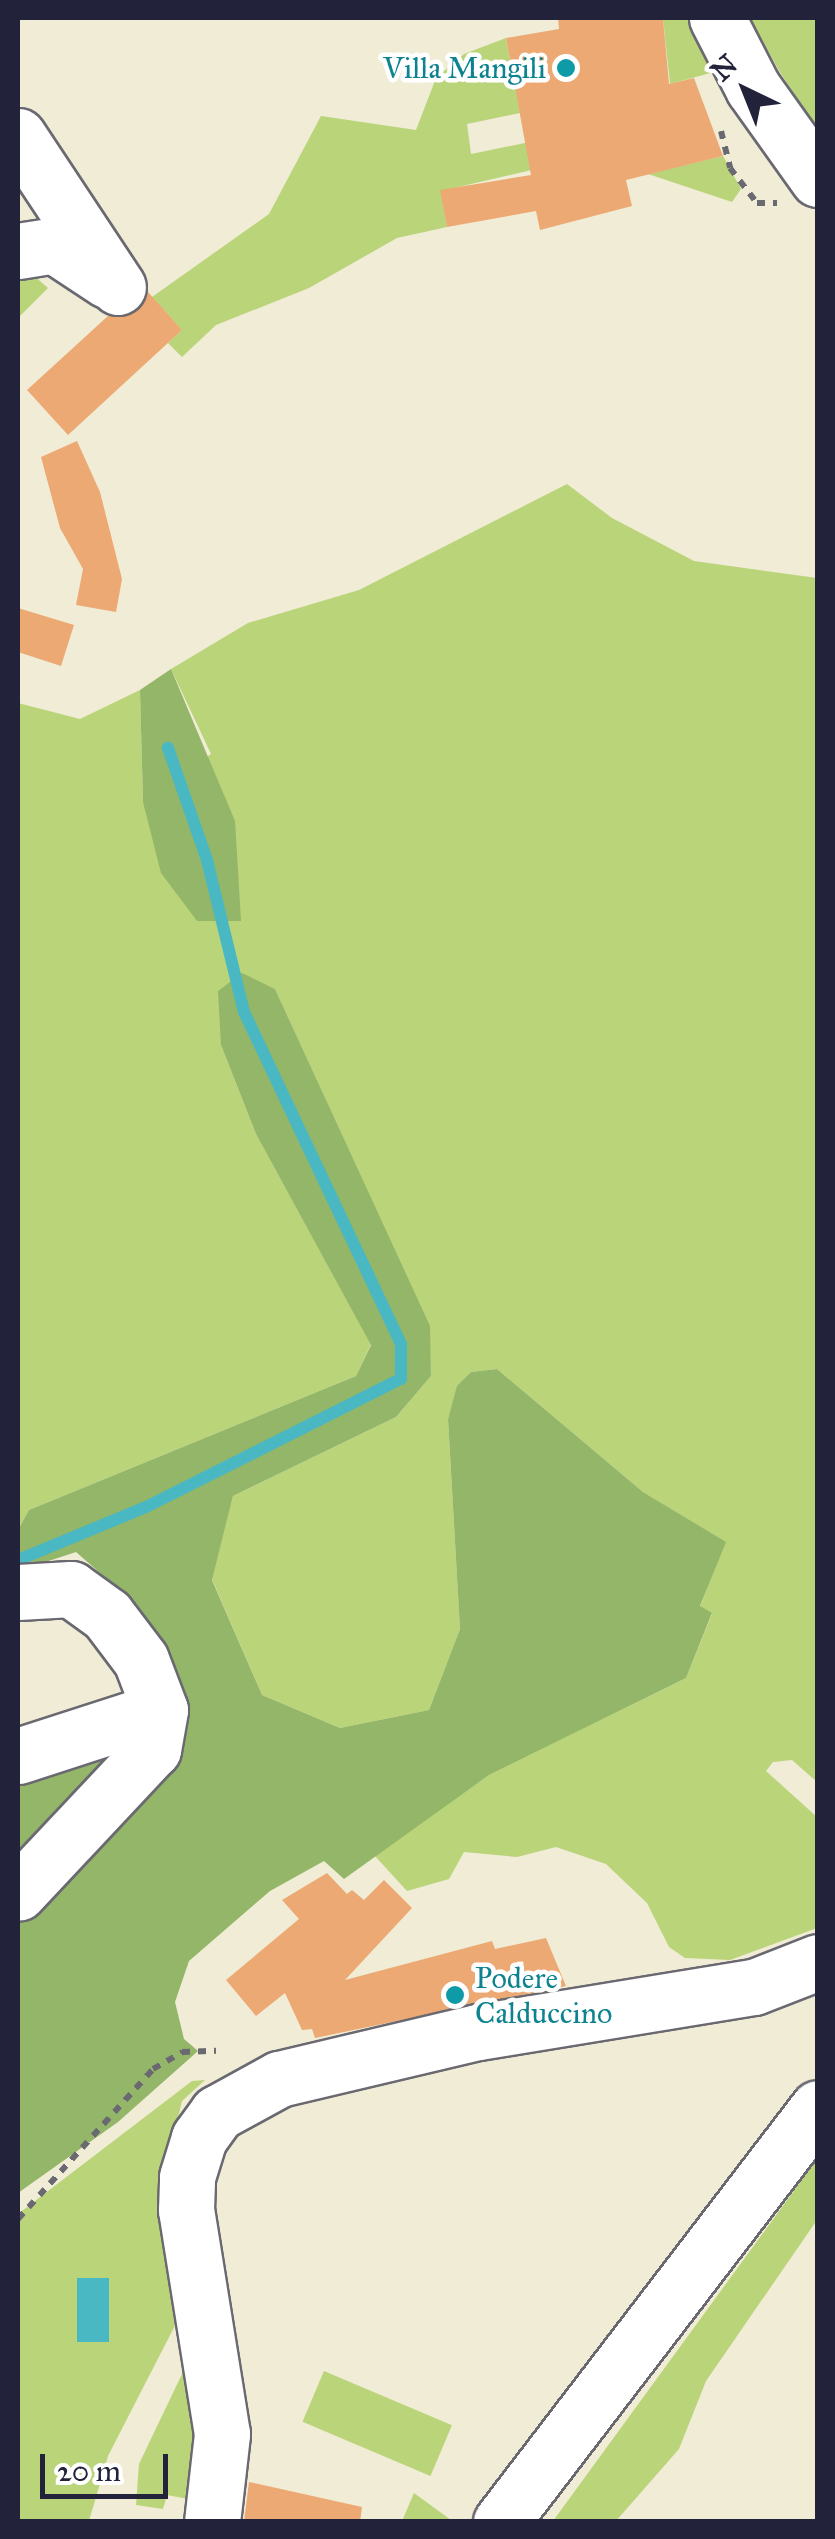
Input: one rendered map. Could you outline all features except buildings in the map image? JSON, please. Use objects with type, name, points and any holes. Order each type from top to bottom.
[{"type":"street","points":[[717,18],[798,191]]},
{"type":"street","points":[[18,136],[118,287],[54,245],[18,251]]},
{"type":"street","points":[[18,1592],[70,1589],[107,1614],[140,1660],[160,1710],[153,1749],[18,1893]]},
{"type":"street","points":[[18,1756],[160,1710]]},
{"type":"street","points":[[212,2522],[222,2434],[186,2210],[195,2151],[217,2113],[279,2078],[478,2032],[754,1987],[818,1962]]},
{"type":"street","points":[[501,2522],[818,2108]]},
{"type":"path","points":[[722,131],[730,168],[756,203],[798,191]]},
{"type":"path","points":[[18,2219],[153,2069],[182,2052],[216,2050]]},
{"type":"green space","points":[[663,18],[688,18],[714,72],[670,84]]},
{"type":"green space","points":[[750,18],[817,18],[817,130],[778,69]]},
{"type":"green space","points":[[506,38],[520,113],[467,124],[471,154],[608,126],[614,151],[441,191],[447,227],[397,238],[309,288],[216,325],[182,357],[168,343],[182,330],[152,297],[269,214],[321,116],[416,130],[436,78],[464,54]]},
{"type":"green space","points":[[723,156],[741,189],[732,202],[648,174]]},
{"type":"green space","points":[[25,268],[48,288],[18,318],[18,275]]},
{"type":"green space","points":[[567,484],[612,518],[694,561],[817,578],[817,1782],[792,1760],[773,1762],[766,1771],[817,1817],[817,1928],[730,1960],[685,1958],[669,1947],[647,1903],[606,1864],[556,1847],[517,1857],[464,1852],[449,1879],[407,1891],[374,1855],[489,1775],[686,1678],[712,1614],[700,1607],[725,1542],[643,1492],[497,1369],[471,1372],[458,1386],[448,1419],[460,1629],[429,1710],[340,1728],[262,1695],[212,1579],[233,1496],[396,1417],[431,1376],[429,1326],[275,989],[242,974],[221,1045],[256,1134],[371,1344],[356,1376],[29,1510],[18,1530],[18,703],[80,719],[140,690],[143,802],[211,754],[171,669],[248,623],[359,590]]},
{"type":"green space","points":[[171,669],[235,821],[241,921],[197,921],[161,873],[143,802],[140,690]]},
{"type":"green space","points":[[242,973],[275,989],[430,1326],[431,1376],[396,1417],[233,1496],[212,1580],[262,1695],[340,1728],[429,1710],[460,1629],[448,1419],[457,1386],[471,1372],[497,1369],[643,1492],[726,1542],[700,1606],[712,1613],[686,1678],[489,1775],[344,1879],[324,1861],[270,1891],[189,1961],[175,2002],[184,2039],[198,2051],[118,2122],[18,2193],[18,1766],[173,1714],[108,1580],[76,1552],[18,1571],[18,1530],[29,1510],[356,1376],[371,1345],[256,1134],[221,1045],[218,991]]},
{"type":"green space","points":[[205,2080],[182,2101],[169,2156],[186,2304],[108,2456],[89,2521],[18,2521],[18,2214],[192,2081]]},
{"type":"green space","points":[[817,2159],[817,2220],[706,2381],[679,2449],[616,2521],[553,2521]]},
{"type":"green space","points":[[193,2351],[199,2501],[167,2495],[163,2509],[136,2505],[139,2464]]},
{"type":"green space","points":[[324,2371],[452,2425],[430,2476],[303,2422]]},
{"type":"green space","points":[[414,2493],[451,2520],[453,2521],[402,2521]]},
{"type":"water","points":[[77,2278],[109,2278],[109,2342],[77,2342]]},
{"type":"waterway","points":[[18,1560],[146,1507],[401,1379],[401,1344],[244,1012],[207,860],[168,748]]},
{"type":"place","name":"Villa Mangili","points":[[566,68]]},
{"type":"place","name":"Podere Calduccino","points":[[455,1995]]}]
